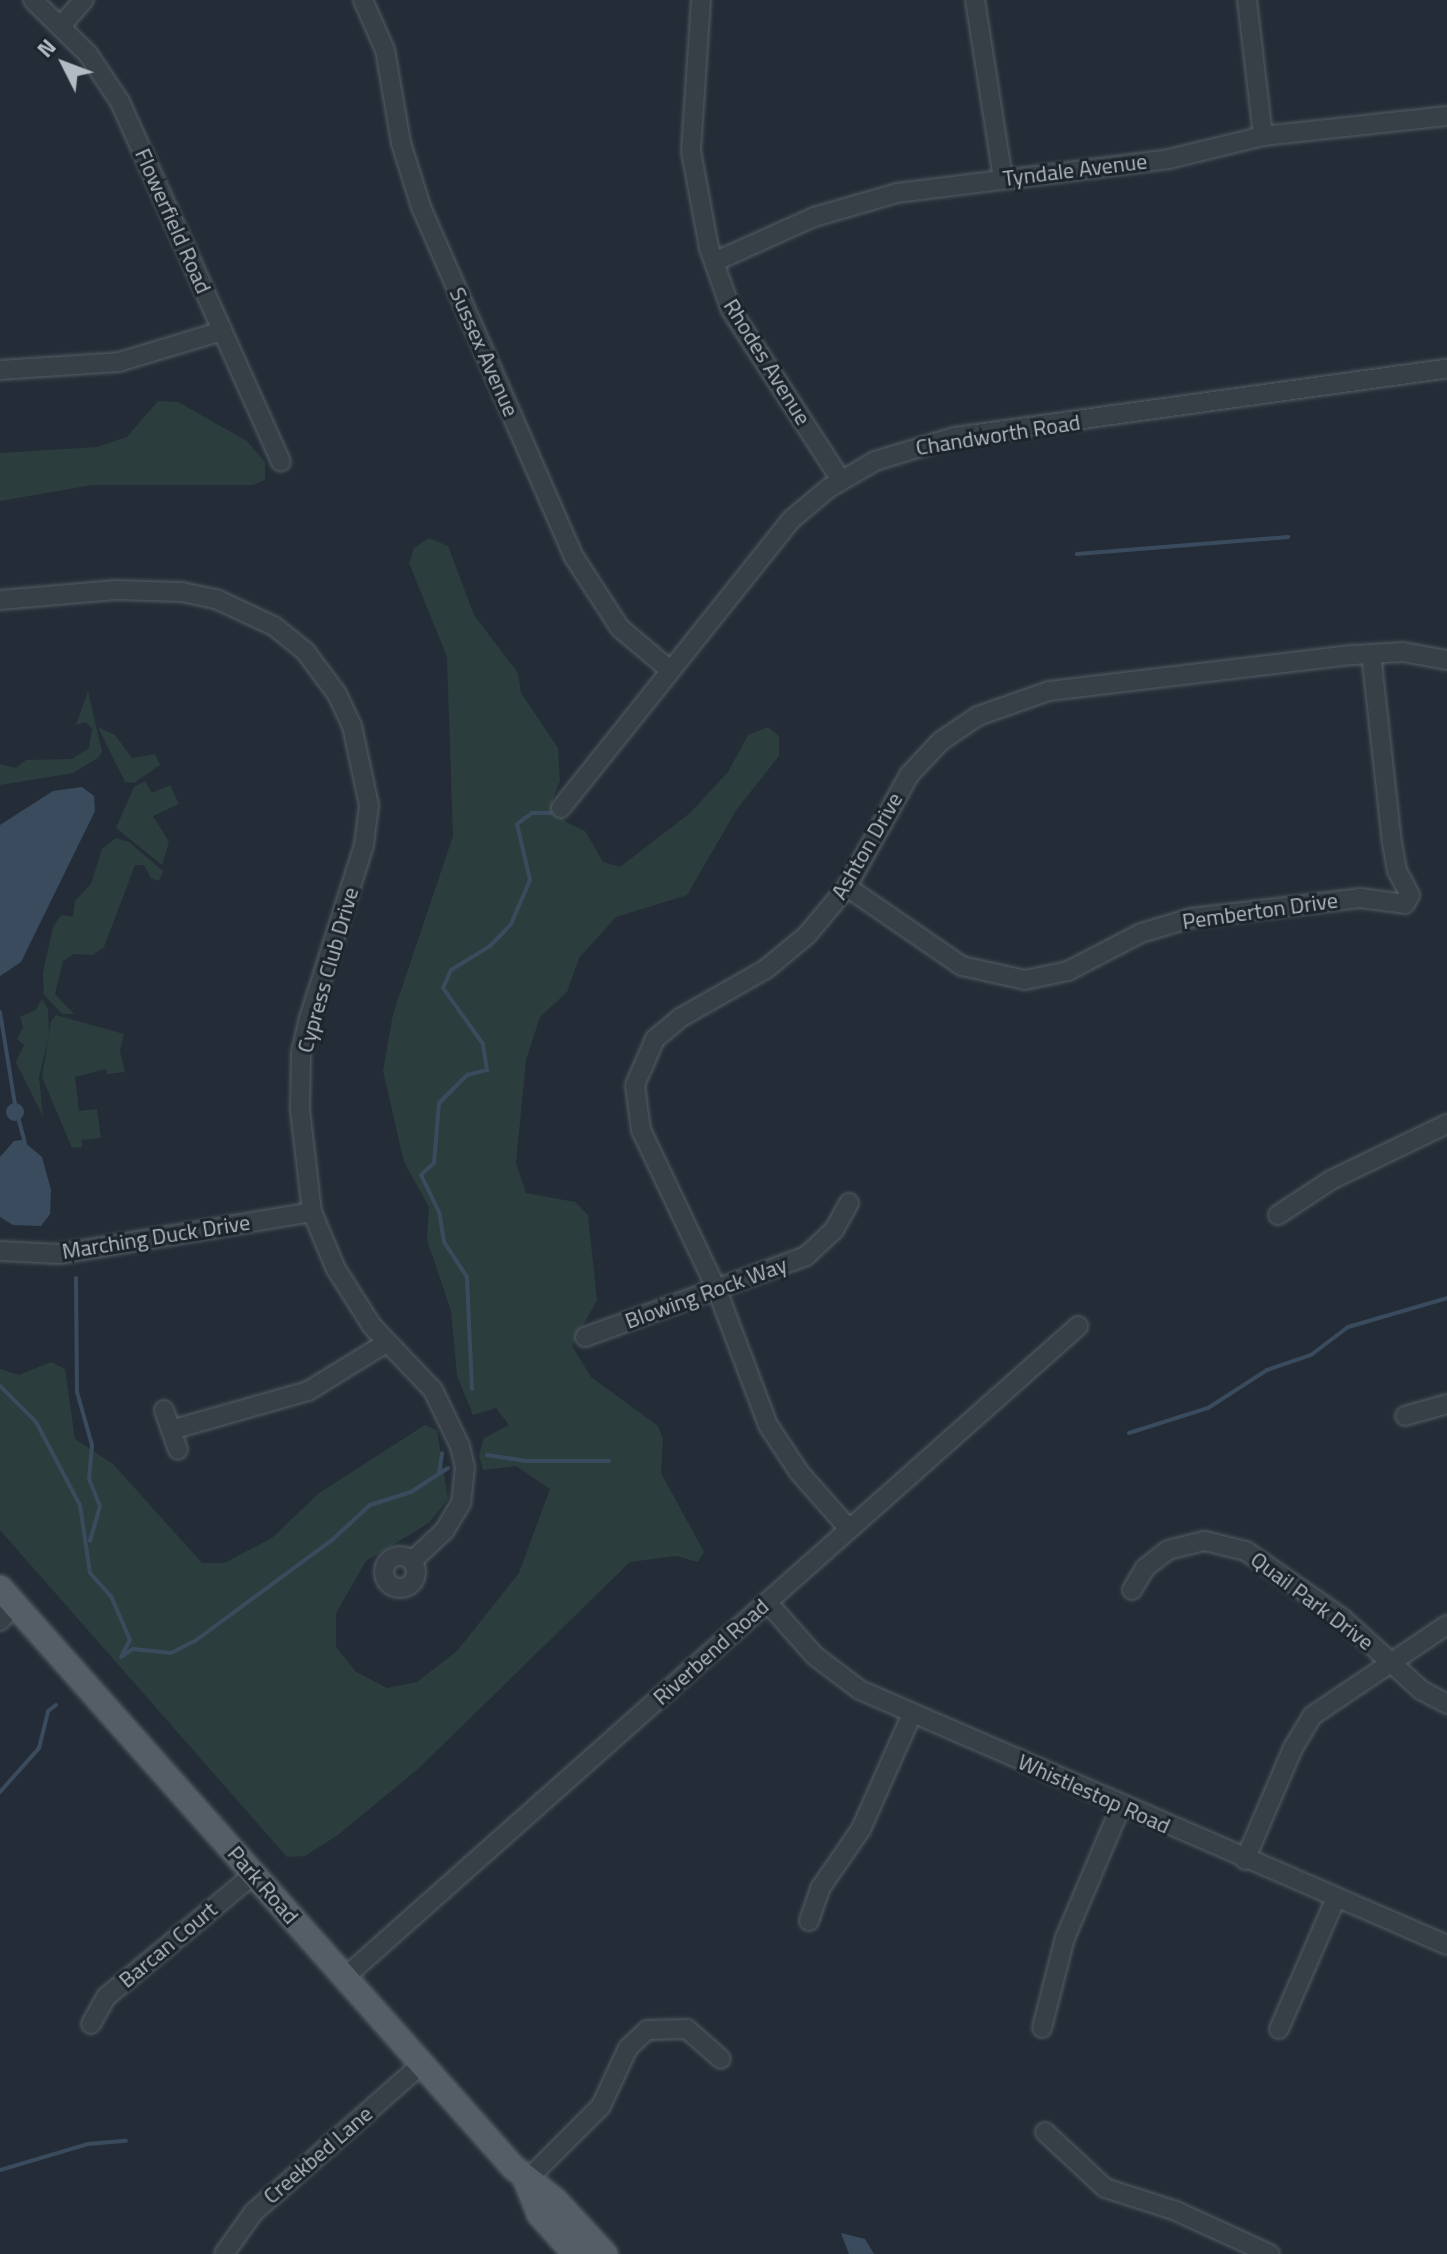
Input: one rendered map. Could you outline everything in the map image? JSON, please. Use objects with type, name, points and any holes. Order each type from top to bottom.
[{"type":"main road","name":"Park Road","points":[[5,1604],[254,1874],[526,2181],[555,2200],[605,2254]]},
{"type":"main road","name":"Park Road","points":[[526,2181],[539,2214],[575,2254]]},
{"type":"street","name":"Flowerfield Road","points":[[33,0],[88,54],[120,102],[281,462]]},
{"type":"street","points":[[61,26],[84,0]]},
{"type":"street","name":"Sussex Avenue","points":[[363,0],[385,50],[401,143],[421,207],[574,557],[620,628],[670,670]]},
{"type":"street","name":"Rhodes Avenue","points":[[701,0],[691,151],[714,262],[731,310],[841,480]]},
{"type":"street","points":[[975,0],[1003,178]]},
{"type":"street","points":[[1247,0],[1263,136]]},
{"type":"street","name":"Tyndale Avenue","points":[[714,262],[846,207],[1003,178],[1169,159],[1263,136],[1447,116]]},
{"type":"street","points":[[0,370],[119,362],[222,331]]},
{"type":"street","name":"Chandworth Road","points":[[561,808],[768,544],[841,480],[904,450],[954,437],[1447,369]]},
{"type":"street","name":"Cypress Club Drive","points":[[0,600],[116,590],[182,592],[216,599],[287,636],[337,694],[352,726],[369,805],[364,845],[301,1053],[300,1110],[312,1212],[354,1301],[386,1343],[444,1407],[465,1467],[454,1517],[412,1561]]},
{"type":"street","name":"Ashton Drive","points":[[849,1529],[799,1472],[768,1425],[717,1290],[641,1130],[634,1100],[638,1072],[669,1025],[766,969],[807,935],[847,887],[909,775],[960,727],[1006,702],[1049,691],[1371,654],[1403,652],[1447,660]]},
{"type":"street","name":"Pemberton Drive","points":[[847,887],[962,966],[1025,980],[1068,971],[1141,933],[1191,918],[1360,898],[1405,904],[1410,895],[1397,871],[1392,843],[1371,654]]},
{"type":"street","points":[[1278,1215],[1331,1180],[1447,1124]]},
{"type":"street","name":"Blowing Rock Way","points":[[585,1337],[806,1256],[834,1230],[849,1203]]},
{"type":"street","name":"Marching Duck Drive","points":[[0,1251],[59,1254],[312,1212]]},
{"type":"street","name":"Riverbend Road","points":[[344,1978],[1078,1326]]},
{"type":"street","points":[[171,1430],[308,1391],[386,1343]]},
{"type":"street","points":[[1405,1416],[1447,1404]]},
{"type":"street","points":[[164,1410],[178,1450]]},
{"type":"street","name":"Quail Park Drive","points":[[1132,1590],[1145,1568],[1168,1550],[1219,1542],[1264,1562],[1391,1662],[1421,1690],[1447,1704]]},
{"type":"street","name":"Whistlestop Road","points":[[767,1602],[836,1674],[912,1714],[1335,1900],[1447,1945]]},
{"type":"street","points":[[1245,1860],[1306,1724],[1327,1703],[1447,1625]]},
{"type":"street","points":[[809,1921],[821,1887],[861,1829],[912,1714]]},
{"type":"street","points":[[1042,2028],[1065,1938],[1121,1806]]},
{"type":"street","name":"Barcan Court","points":[[91,2024],[106,1997],[254,1874]]},
{"type":"street","points":[[1279,2029],[1335,1900]]},
{"type":"street","points":[[526,2181],[601,2106],[628,2048],[647,2030],[687,2029],[721,2059]]},
{"type":"street","name":"Creekbed Lane","points":[[224,2254],[261,2205],[421,2065]]},
{"type":"street","points":[[1045,2132],[1105,2188],[1176,2211],[1270,2254]]},
{"type":"shaded area","points":[[158,401],[178,402],[247,441],[265,462],[265,480],[253,485],[92,485],[0,501],[0,453],[97,447],[127,437]]},
{"type":"shaded area","points":[[429,538],[448,546],[474,615],[518,673],[521,693],[558,748],[560,781],[552,801],[566,822],[585,831],[603,862],[620,867],[690,813],[728,772],[748,735],[768,727],[779,736],[779,756],[737,809],[687,895],[616,917],[579,958],[567,992],[540,1017],[526,1060],[516,1163],[526,1193],[575,1202],[588,1215],[597,1300],[572,1346],[591,1377],[658,1426],[663,1439],[661,1473],[704,1552],[698,1562],[676,1556],[630,1562],[418,1769],[338,1835],[305,1856],[287,1857],[0,1530],[0,1369],[19,1375],[51,1362],[65,1369],[75,1439],[113,1464],[202,1563],[224,1563],[272,1538],[319,1493],[425,1425],[437,1430],[448,1499],[429,1523],[366,1561],[336,1613],[336,1647],[356,1672],[387,1688],[417,1682],[457,1651],[519,1573],[550,1489],[516,1466],[483,1470],[479,1455],[484,1438],[509,1425],[496,1408],[473,1415],[457,1376],[451,1311],[427,1240],[429,1207],[404,1162],[383,1071],[393,1014],[453,836],[447,657],[409,563],[414,548]]},
{"type":"shaded area","points":[[88,691],[102,752],[98,758],[73,773],[0,785],[0,764],[16,768],[26,760],[72,759],[89,748],[92,729],[86,722],[76,725]]},
{"type":"shaded area","points":[[98,727],[115,735],[132,758],[155,754],[160,765],[134,783],[125,782]]},
{"type":"shaded area","points":[[145,781],[152,793],[170,785],[179,804],[153,816],[169,842],[162,865],[116,828],[134,787]]},
{"type":"shaded area","points":[[116,838],[129,842],[163,871],[159,881],[151,878],[144,865],[135,865],[104,947],[93,955],[74,954],[63,961],[55,994],[74,1014],[62,1014],[44,995],[43,973],[53,927],[61,915],[73,917],[75,901],[91,884],[102,849]]},
{"type":"shaded area","points":[[42,999],[48,1009],[49,1035],[39,1077],[43,1116],[16,1062],[24,1045],[17,1039],[23,1027],[20,1017],[36,1010]]},
{"type":"shaded area","points":[[56,1015],[124,1034],[120,1051],[125,1072],[107,1074],[106,1069],[75,1077],[79,1111],[97,1109],[101,1138],[82,1140],[82,1147],[72,1148],[42,1077],[51,1021]]},
{"type":"water","points":[[82,787],[94,796],[95,811],[21,962],[0,976],[0,825],[53,791]]},
{"type":"water","points":[[11,1103],[19,1103],[24,1112],[22,1119],[11,1121],[6,1116],[6,1108]]},
{"type":"water","points":[[22,1140],[42,1157],[51,1190],[50,1214],[41,1226],[13,1225],[0,1217],[0,1157],[14,1141]]},
{"type":"water","points":[[841,2233],[865,2239],[874,2254],[849,2254]]},
{"type":"waterway","points":[[1077,554],[1288,537]]},
{"type":"waterway","points":[[472,1389],[467,1277],[444,1242],[439,1212],[421,1175],[434,1163],[439,1103],[467,1075],[487,1070],[483,1044],[443,988],[451,970],[490,946],[511,924],[530,880],[517,824],[532,813],[550,813]]},
{"type":"waterway","points":[[0,1012],[15,1105]]},
{"type":"waterway","points":[[18,1117],[25,1143]]},
{"type":"waterway","points":[[76,1278],[77,1392],[92,1445],[89,1479],[100,1506],[90,1541]]},
{"type":"waterway","points":[[1129,1433],[1208,1408],[1267,1370],[1311,1355],[1348,1327],[1447,1298]]},
{"type":"waterway","points":[[0,1386],[36,1422],[80,1505],[90,1573],[111,1596],[130,1640],[122,1655]]},
{"type":"waterway","points":[[439,1473],[442,1453]]},
{"type":"waterway","points":[[487,1455],[527,1461],[609,1461]]},
{"type":"waterway","points":[[121,1657],[133,1649],[171,1653],[195,1641],[332,1540],[370,1505],[411,1492],[448,1468]]},
{"type":"waterway","points":[[0,1792],[39,1748],[48,1711],[56,1705]]},
{"type":"waterway","points":[[0,2170],[88,2144],[126,2141]]}]
